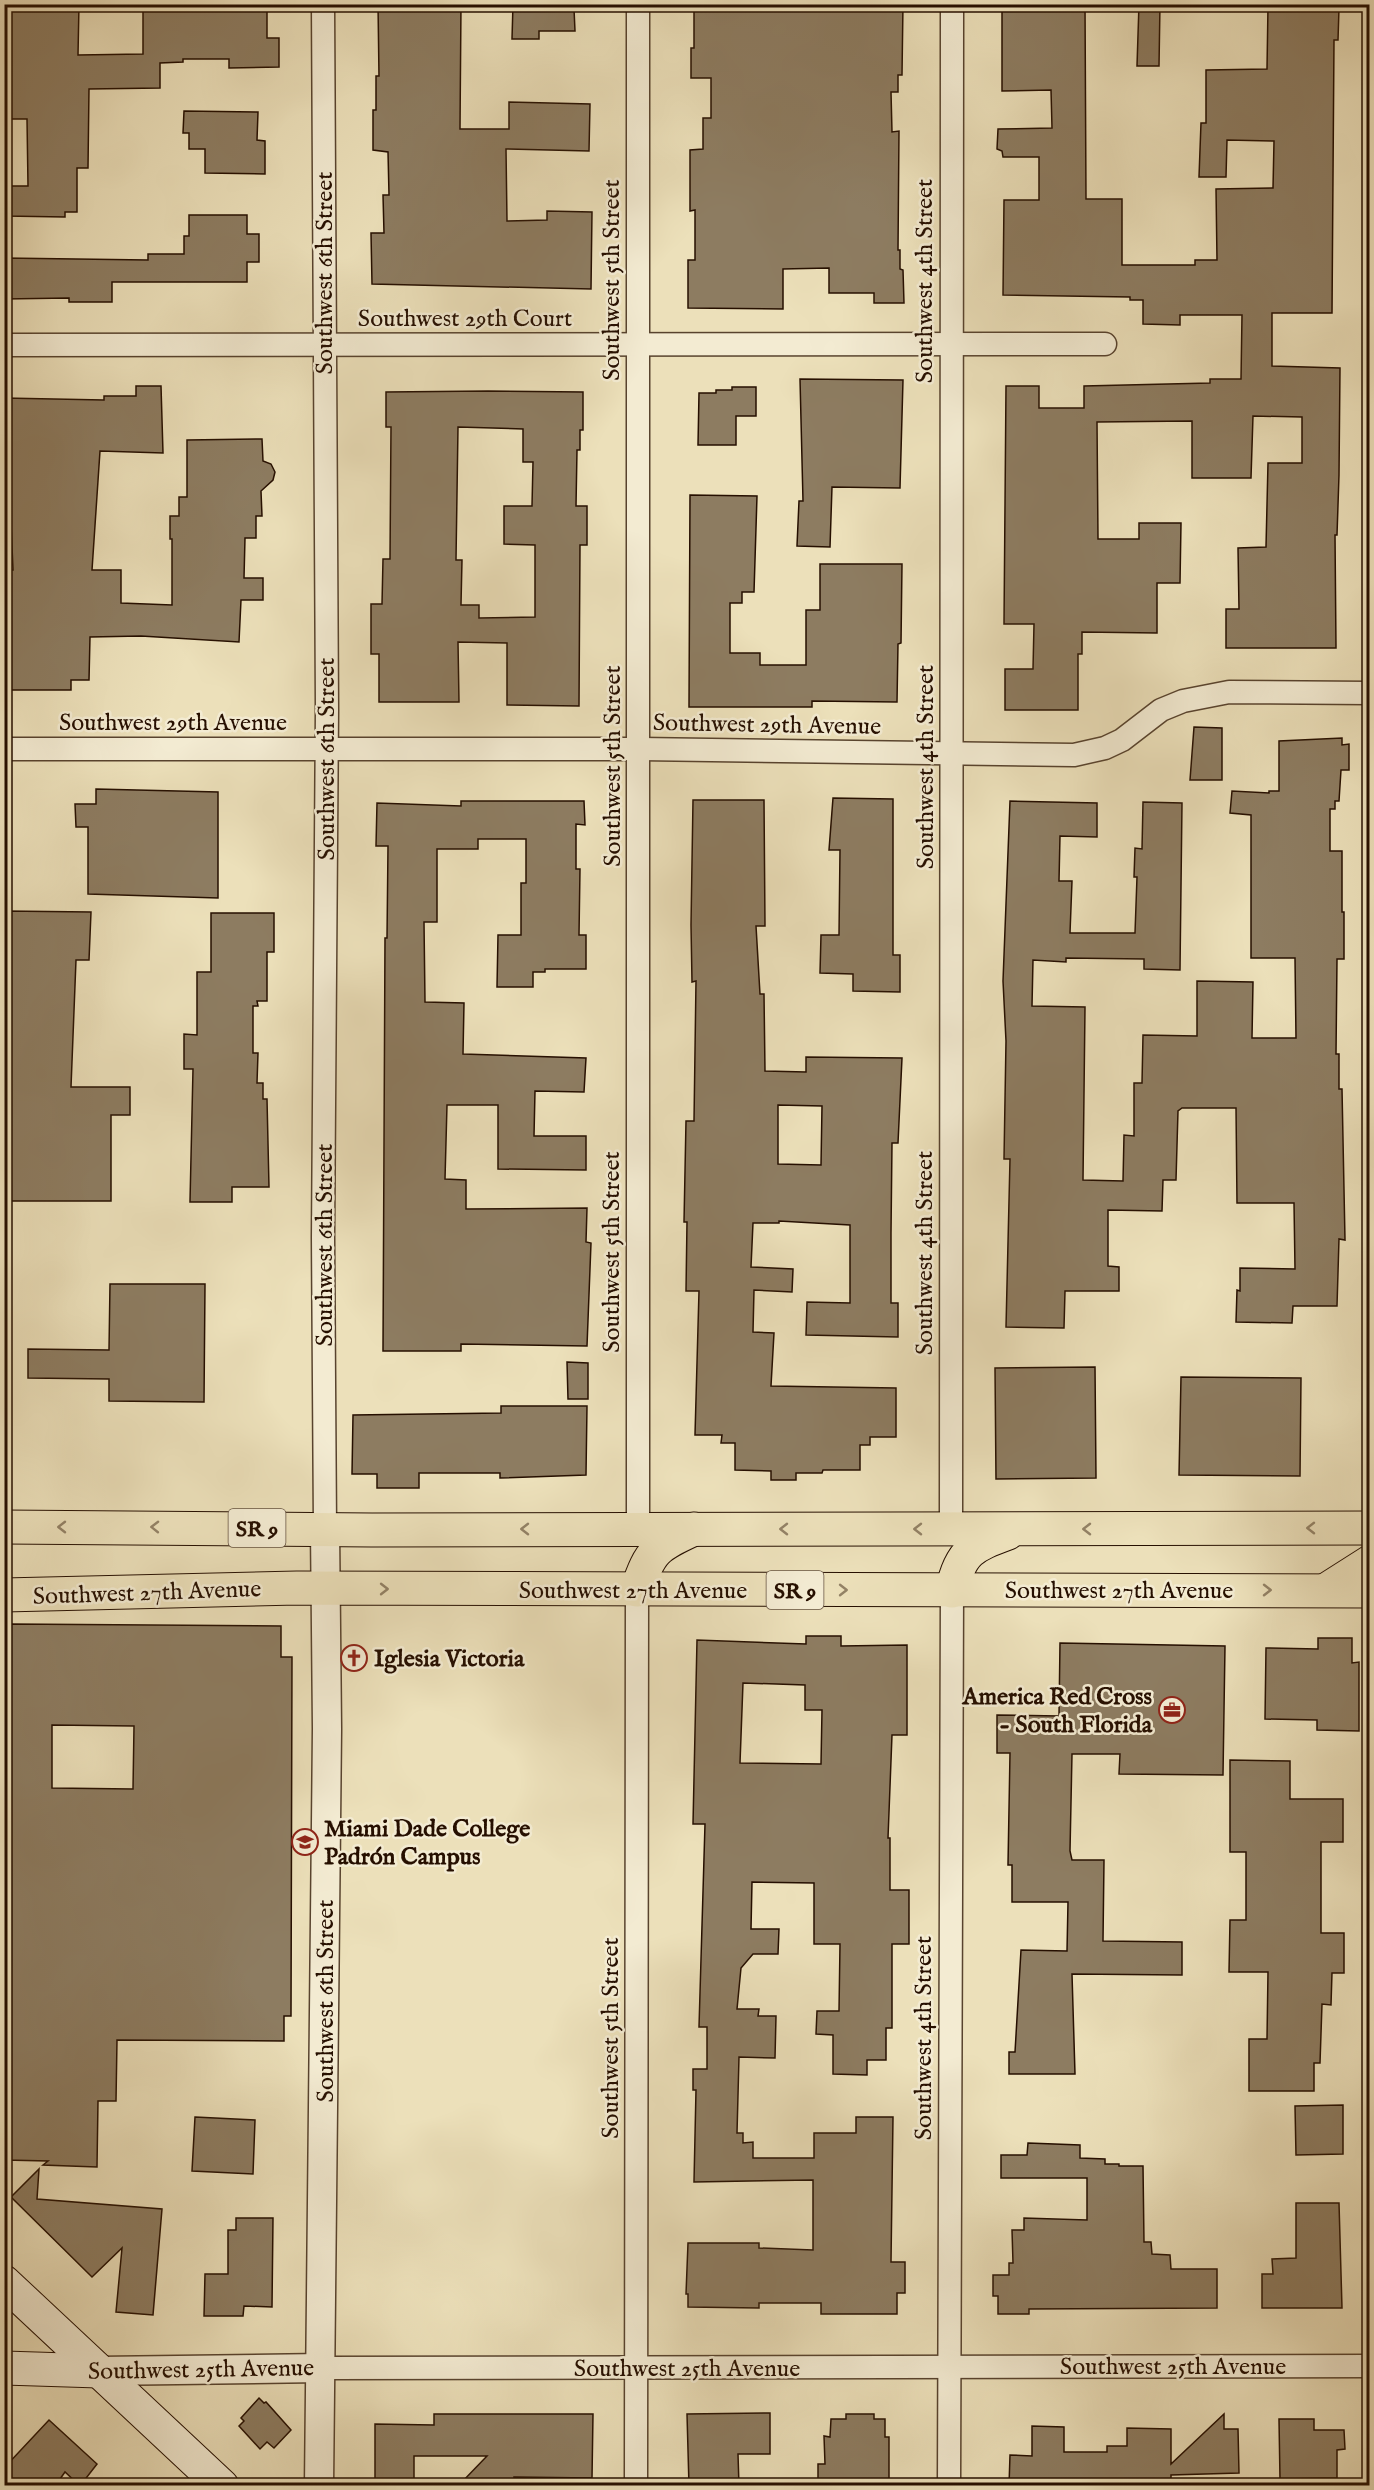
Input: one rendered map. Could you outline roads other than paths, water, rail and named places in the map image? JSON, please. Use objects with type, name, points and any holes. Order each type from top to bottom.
[{"type":"highway","name":"SR 9","points":[[4,1527],[325,1530],[1370,1528]]},
{"type":"highway","points":[[638,1590],[644,1568],[660,1544],[696,1528]]},
{"type":"highway","points":[[952,1591],[957,1569],[975,1545],[1018,1529]]},
{"type":"highway","points":[[1326,1590],[1370,1562]]},
{"type":"highway","name":"Southwest 27th Avenue","points":[[4,1595],[196,1589],[1370,1591]]},
{"type":"main road","points":[[4,2282],[222,2486]]},
{"type":"main road","name":"Southwest 25th Avenue","points":[[4,2368],[99,2371]]},
{"type":"street","name":"Southwest 6th Street","points":[[319,2486],[322,2368],[326,1589],[323,1237],[327,750],[323,4]]},
{"type":"street","name":"Southwest 5th Street","points":[[638,4],[640,749],[638,1528]]},
{"type":"street","name":"Southwest 4th Street","points":[[951,1529],[952,4]]},
{"type":"street","name":"Southwest 29th Court","points":[[4,345],[1105,344]]},
{"type":"street","name":"Southwest 29th Avenue","points":[[4,749],[640,749],[1074,755],[1122,740],[1161,710],[1206,695],[1229,692],[1370,693]]},
{"type":"street","name":"Southwest 5th Street","points":[[636,2486],[638,1590]]},
{"type":"street","name":"Southwest 4th Street","points":[[949,2486],[952,1591]]},
{"type":"street","name":"Southwest 25th Avenue","points":[[99,2371],[322,2368],[1370,2366]]},
{"type":"place","name":"Iglesia Victoria","points":[[354,1658]]},
{"type":"place","name":"America Red Cross - South Florida","points":[[1172,1710]]},
{"type":"place","name":"Miami Dade College Padrón Campus","points":[[305,1842]]}]
